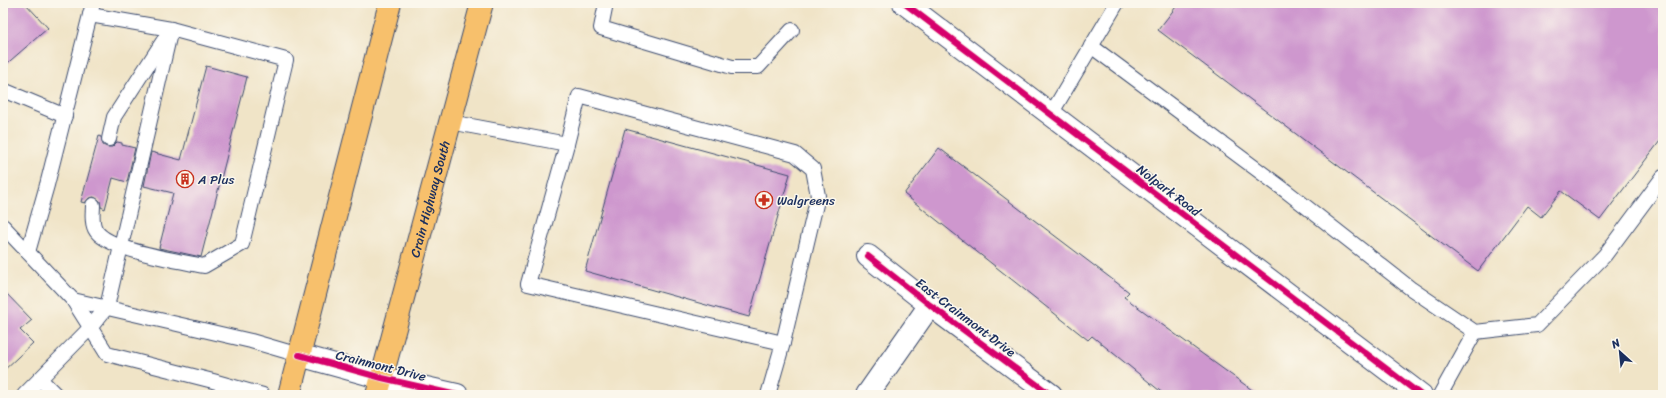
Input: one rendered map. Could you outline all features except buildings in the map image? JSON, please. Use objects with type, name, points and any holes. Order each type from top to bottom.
[{"type":"main road","points":[[289,395],[390,3]]},
{"type":"main road","name":"Crain Highway South","points":[[379,386],[450,122],[486,4]]},
{"type":"street","name":"Nolpark Road","points":[[904,3],[1420,395]]},
{"type":"street","name":"East Crainmont Drive","points":[[868,256],[930,305],[1051,395]]},
{"type":"street","name":"East Crainmont Drive","points":[[866,395],[930,305]]},
{"type":"street","name":"Crainmont Drive","points":[[299,355],[379,386],[457,395]]},
{"type":"lane","points":[[606,3],[601,28],[732,67],[758,67],[792,30]]},
{"type":"lane","points":[[1051,114],[1117,3]]},
{"type":"lane","points":[[28,252],[47,185],[91,9],[286,60],[242,244],[204,266],[121,247],[107,240],[95,230],[92,221],[93,205]]},
{"type":"lane","points":[[109,139],[114,117],[171,29]]},
{"type":"lane","points":[[24,395],[90,328],[107,307],[171,29]]},
{"type":"lane","points":[[1091,46],[1286,191],[1410,288],[1475,332],[1537,325],[1605,255],[1663,177]]},
{"type":"lane","points":[[3,90],[64,116]]},
{"type":"lane","points":[[768,395],[783,343],[818,196],[813,169],[795,154],[579,96],[528,284],[783,343]]},
{"type":"lane","points":[[450,122],[567,144]]},
{"type":"lane","points":[[3,226],[73,300],[107,354],[263,395]]},
{"type":"lane","points":[[73,300],[252,341],[299,355]]},
{"type":"lane","points":[[1440,395],[1475,332]]},
{"type":"lane","points":[[40,379],[56,395]]},
{"type":"cycle path","points":[[904,3],[1421,395]]},
{"type":"cycle path","points":[[868,256],[930,305],[1051,395]]},
{"type":"cycle path","points":[[299,355],[382,378],[457,395]]},
{"type":"place","name":"A Plus","points":[[185,179]]},
{"type":"place","name":"Walgreens","points":[[764,200]]}]
